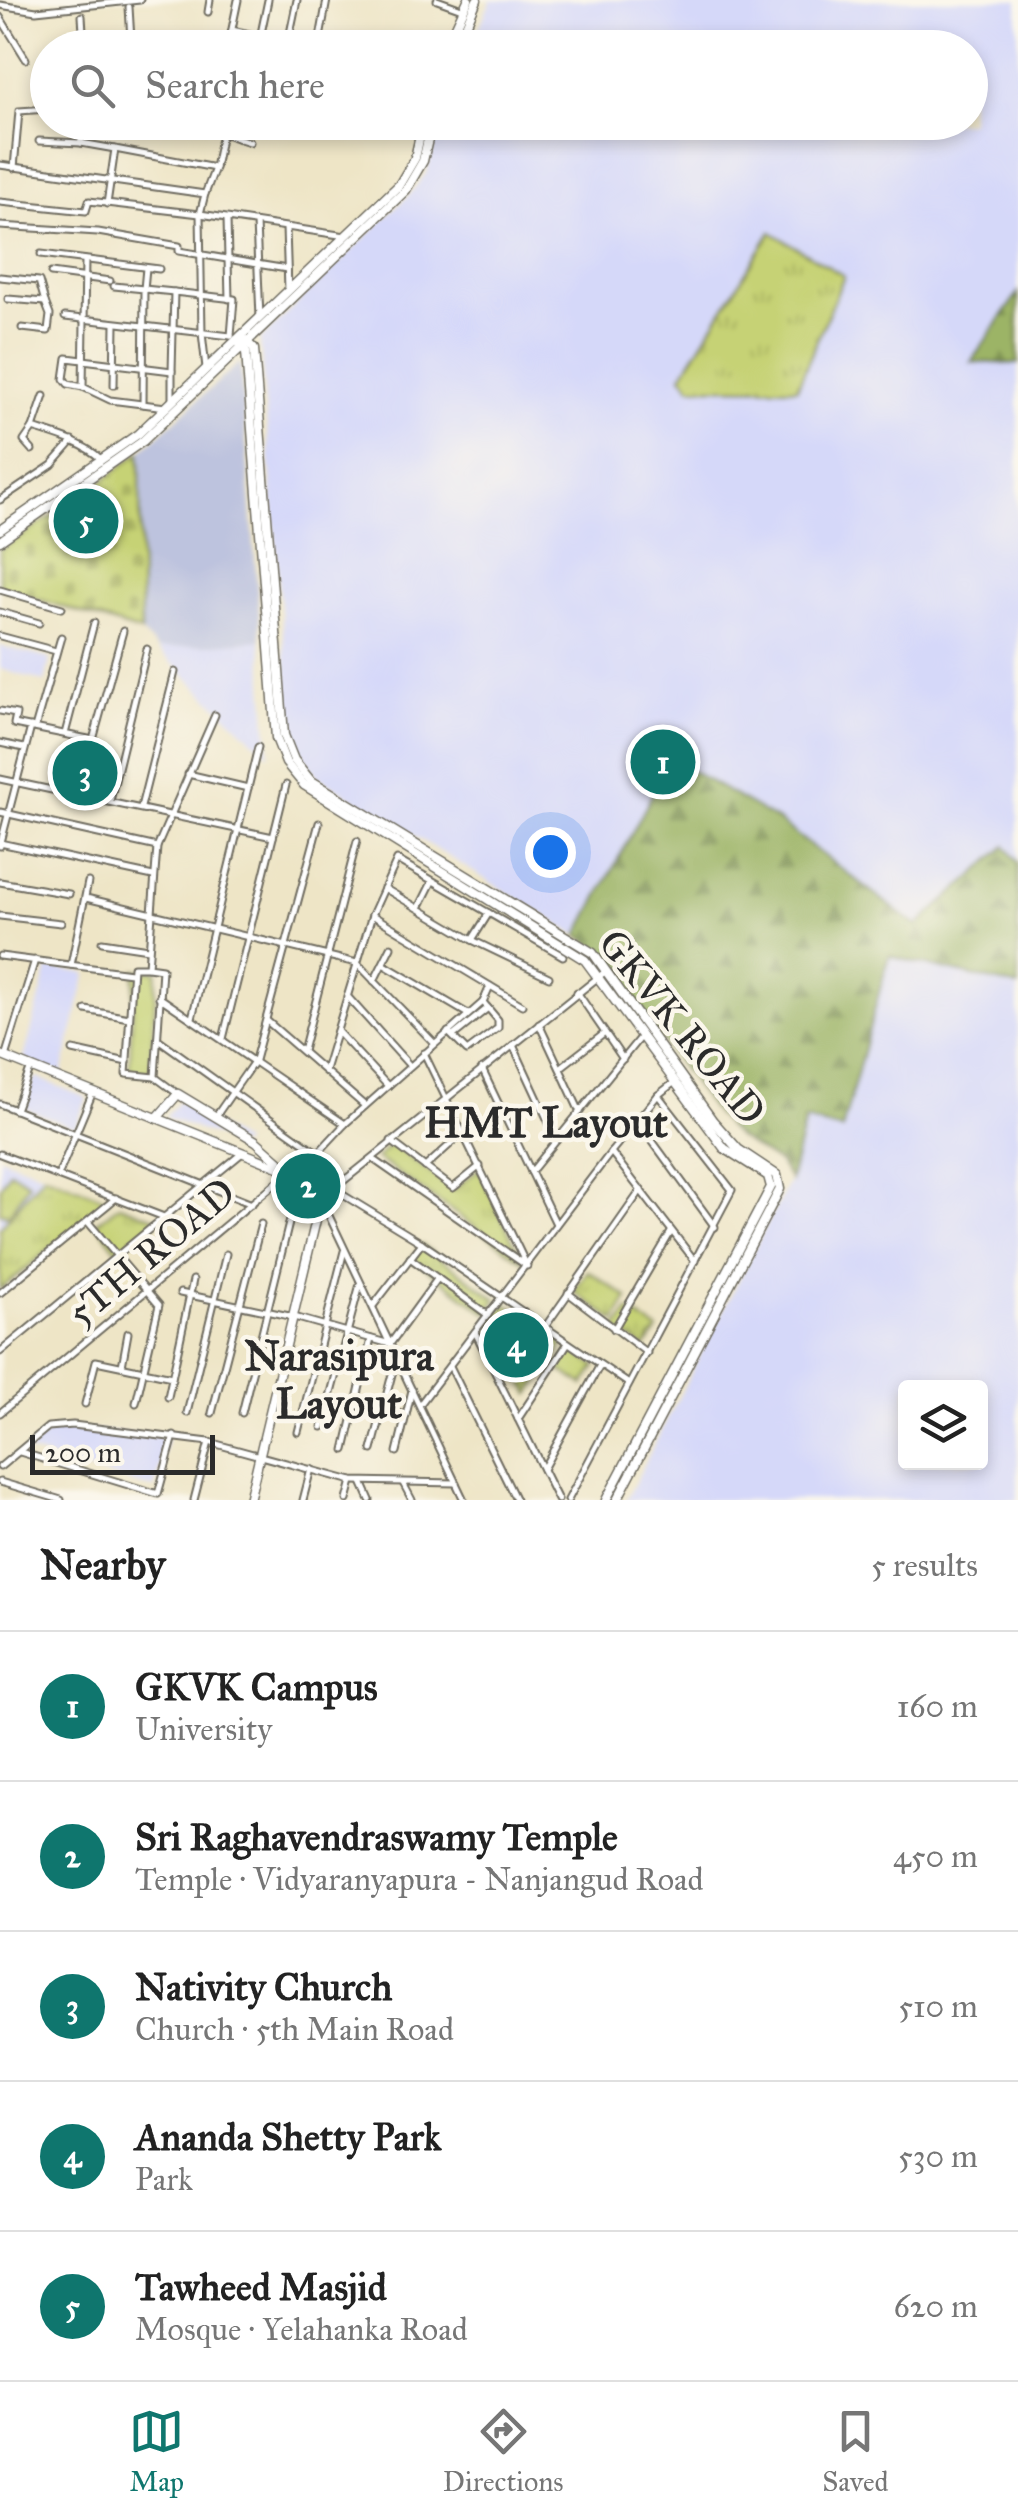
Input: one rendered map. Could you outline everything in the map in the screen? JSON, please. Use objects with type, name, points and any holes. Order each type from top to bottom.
[{"type":"main road","points":[[455,30],[468,0]]},
{"type":"main road","points":[[464,30],[478,0]]},
{"type":"main road","points":[[0,540],[143,440],[288,290],[399,185],[415,158],[420,140]]},
{"type":"main road","points":[[0,530],[138,434],[406,190],[423,161],[428,140]]},
{"type":"main road","name":"GKVK ROAD","points":[[239,339],[254,349],[284,735],[294,760],[310,780],[593,953],[641,1036],[678,1079]]},
{"type":"main road","name":"GKVK ROAD","points":[[602,973],[724,1148],[768,1176],[771,1187],[606,1500]]},
{"type":"main road","points":[[3,1056],[304,1174],[322,1199],[249,1500]]},
{"type":"main road","points":[[157,1118],[178,1094],[256,1141],[290,1171]]},
{"type":"main road","name":"GKVK ROAD","points":[[617,1500],[780,1189],[777,1175],[738,1148],[699,1108]]},
{"type":"street","points":[[0,5],[36,11],[75,3],[140,0]]},
{"type":"street","points":[[208,12],[210,0]]},
{"type":"street","points":[[232,30],[238,0]]},
{"type":"street","points":[[262,30],[268,0]]},
{"type":"street","points":[[291,30],[297,0]]},
{"type":"street","points":[[321,30],[326,0]]},
{"type":"street","points":[[437,0],[464,10]]},
{"type":"street","points":[[129,8],[130,30]]},
{"type":"street","points":[[82,16],[83,30]]},
{"type":"street","points":[[0,17],[26,59]]},
{"type":"street","points":[[14,168],[19,111],[30,111]]},
{"type":"street","points":[[206,370],[200,214],[221,140]]},
{"type":"street","points":[[244,140],[250,142]]},
{"type":"street","points":[[39,141],[81,143],[215,168]]},
{"type":"street","points":[[108,204],[115,149]]},
{"type":"street","points":[[0,165],[205,194]]},
{"type":"street","points":[[0,202],[86,210],[88,202],[346,236]]},
{"type":"street","points":[[228,219],[229,299]]},
{"type":"street","points":[[256,223],[260,318]]},
{"type":"street","points":[[0,226],[115,235],[180,246],[179,251],[287,269]]},
{"type":"street","points":[[286,228],[288,290]]},
{"type":"street","points":[[41,254],[159,270]]},
{"type":"street","points":[[83,387],[85,260]]},
{"type":"street","points":[[143,404],[146,268]]},
{"type":"street","points":[[51,273],[144,290],[234,299],[239,339],[65,317]]},
{"type":"street","points":[[0,277],[39,281],[50,316],[48,331],[22,328]]},
{"type":"street","points":[[68,358],[65,382],[110,400],[169,404],[174,292]]},
{"type":"street","points":[[8,299],[46,302]]},
{"type":"street","points":[[114,385],[115,324]]},
{"type":"street","points":[[58,356],[172,372]]},
{"type":"street","points":[[32,450],[24,441],[34,428],[44,396]]},
{"type":"street","points":[[34,428],[73,441],[101,460]]},
{"type":"street","points":[[0,500],[52,465],[73,441]]},
{"type":"street","points":[[0,590],[62,608]]},
{"type":"street","points":[[0,612],[39,623]]},
{"type":"street","points":[[65,734],[94,623]]},
{"type":"street","points":[[0,712],[16,714],[14,724],[94,740],[122,632]]},
{"type":"street","points":[[0,636],[56,651]]},
{"type":"street","points":[[61,637],[4,812],[0,844],[153,876]]},
{"type":"street","points":[[110,801],[147,649]]},
{"type":"street","points":[[141,808],[175,672]]},
{"type":"street","points":[[148,968],[157,848],[216,716]]},
{"type":"street","points":[[0,743],[24,748]]},
{"type":"street","points":[[192,1018],[258,747]]},
{"type":"street","points":[[188,774],[248,788]]},
{"type":"street","points":[[0,778],[273,836]]},
{"type":"street","points":[[223,1039],[286,785]]},
{"type":"street","points":[[4,812],[157,848]]},
{"type":"street","points":[[216,1116],[255,1060],[319,822]]},
{"type":"street","points":[[303,1051],[357,840]]},
{"type":"street","points":[[325,1070],[372,916],[397,860],[564,956]]},
{"type":"street","points":[[420,906],[433,881]]},
{"type":"street","points":[[0,882],[69,894]]},
{"type":"street","points":[[71,965],[88,882]]},
{"type":"street","points":[[384,888],[472,940],[549,977]]},
{"type":"street","points":[[86,898],[357,963],[434,1044]]},
{"type":"street","points":[[472,940],[489,912]]},
{"type":"street","points":[[0,916],[61,923]]},
{"type":"street","points":[[372,916],[522,1005]]},
{"type":"street","points":[[102,942],[149,949]]},
{"type":"street","points":[[374,981],[391,947]]},
{"type":"street","points":[[0,956],[132,973]]},
{"type":"street","points":[[3,1056],[35,960]]},
{"type":"street","points":[[382,964],[468,1014]]},
{"type":"street","points":[[155,1077],[162,968],[132,967],[126,1074],[155,1077],[178,1094]]},
{"type":"street","points":[[464,1500],[322,1199],[602,973]]},
{"type":"street","points":[[304,1174],[345,1124],[434,1044],[485,1005],[490,986]]},
{"type":"street","points":[[577,992],[623,1059]]},
{"type":"street","points":[[347,996],[410,1066]]},
{"type":"street","points":[[160,997],[345,1124]]},
{"type":"street","points":[[450,1034],[468,1014],[485,1005]]},
{"type":"street","points":[[450,1034],[467,1050],[498,1028],[498,1020],[485,1005]]},
{"type":"street","points":[[86,1010],[129,1018]]},
{"type":"street","points":[[266,1021],[365,1106]]},
{"type":"street","points":[[539,1024],[580,1112]]},
{"type":"street","points":[[337,1031],[388,1086]]},
{"type":"street","points":[[560,1068],[606,1033]]},
{"type":"street","points":[[531,1172],[641,1036]]},
{"type":"street","points":[[158,1039],[318,1153]]},
{"type":"street","points":[[513,1045],[557,1140]]},
{"type":"street","points":[[72,1050],[126,1062]]},
{"type":"street","points":[[424,1054],[527,1266]]},
{"type":"street","points":[[15,1110],[31,1067]]},
{"type":"street","points":[[482,1069],[556,1224]]},
{"type":"street","points":[[420,1403],[636,1120],[678,1079]]},
{"type":"street","points":[[58,1176],[94,1092]]},
{"type":"street","points":[[568,1500],[732,1190],[658,1095]]},
{"type":"street","points":[[0,1104],[252,1204]]},
{"type":"street","points":[[636,1120],[715,1226]]},
{"type":"street","points":[[425,1167],[464,1133]]},
{"type":"street","points":[[391,1142],[453,1188],[480,1166]]},
{"type":"street","points":[[0,1352],[243,1152]]},
{"type":"street","points":[[612,1152],[696,1262]]},
{"type":"street","points":[[0,1154],[164,1216]]},
{"type":"street","points":[[372,1158],[527,1266]]},
{"type":"street","name":"5TH ROAD","points":[[0,1414],[290,1171]]},
{"type":"street","points":[[335,1190],[422,1243],[630,1385]]},
{"type":"street","points":[[545,1327],[640,1190]]},
{"type":"street","points":[[0,1293],[116,1198]]},
{"type":"street","points":[[242,1413],[294,1203]]},
{"type":"street","points":[[88,1222],[159,1305],[136,1403]]},
{"type":"street","points":[[212,1413],[262,1224]]},
{"type":"street","points":[[614,1329],[672,1231]]},
{"type":"street","points":[[372,1306],[422,1243]]},
{"type":"street","points":[[298,1432],[345,1248]]},
{"type":"street","points":[[187,1413],[226,1254]]},
{"type":"street","points":[[410,1258],[488,1315]]},
{"type":"street","points":[[390,1344],[438,1278]]},
{"type":"street","points":[[168,1396],[194,1280]]},
{"type":"street","points":[[322,1427],[360,1281]]},
{"type":"street","points":[[180,1293],[294,1317],[390,1344]]},
{"type":"street","points":[[568,1293],[647,1354]]},
{"type":"street","points":[[475,1332],[558,1500]]},
{"type":"street","points":[[122,1366],[128,1333]]},
{"type":"street","points":[[344,1450],[371,1338]]},
{"type":"street","points":[[518,1420],[568,1343]]},
{"type":"street","points":[[372,1450],[397,1356]]},
{"type":"street","points":[[85,1404],[96,1361],[172,1378]]},
{"type":"street","points":[[542,1469],[600,1365]]},
{"type":"street","points":[[450,1366],[516,1500]]},
{"type":"street","points":[[397,1452],[412,1387]]},
{"type":"street","points":[[356,1405],[406,1415]]},
{"type":"street","points":[[0,1467],[48,1427],[60,1425],[209,1442],[352,1481],[456,1483]]},
{"type":"street","points":[[20,1452],[157,1497],[174,1436]]},
{"type":"street","points":[[194,1500],[209,1442]]},
{"type":"street","points":[[303,1500],[311,1468]]},
{"type":"street","points":[[347,1500],[352,1481]]},
{"type":"street","points":[[0,1482],[61,1500]]},
{"type":"street","points":[[362,1482],[370,1500]]},
{"type":"street","points":[[403,1483],[412,1500]]},
{"type":"shaded area","points":[[491,0],[1018,0],[1018,1500],[626,1500],[790,1180],[780,1164],[736,1136],[714,1112],[593,945],[317,776],[291,737],[260,340],[410,194],[427,172],[435,140],[988,140],[988,30],[478,30]]},
{"type":"shaded area","points":[[240,362],[261,640],[157,649],[141,632],[140,452]]},
{"type":"shaded area","points":[[261,640],[269,755],[157,649]]},
{"type":"shaded area","points":[[0,646],[50,659],[45,682],[0,669]]},
{"type":"shaded area","points":[[48,968],[87,973],[61,1078],[23,1062]]},
{"type":"shaded area","points":[[35,1077],[87,1098],[75,1128],[22,1107]]},
{"type":"shaded area","points":[[180,1100],[243,1143],[241,1146],[165,1117]]},
{"type":"shaded area","points":[[0,1157],[44,1174],[0,1228]]},
{"type":"shaded area","points":[[60,1428],[168,1437],[154,1489],[25,1451]]},
{"type":"green space","points":[[771,232],[844,276],[797,388],[690,387],[682,375]]},
{"type":"green space","points":[[1018,293],[1018,364],[971,362]]},
{"type":"green space","points":[[140,452],[141,632],[0,587],[0,550],[83,496]]},
{"type":"green space","points":[[671,759],[777,820],[917,926],[1006,846],[1018,863],[1018,987],[889,956],[842,1130],[805,1120],[790,1180],[780,1164],[736,1136],[714,1112],[593,945],[578,935]]},
{"type":"green space","points":[[135,970],[157,971],[150,1074],[129,1073]]},
{"type":"green space","points":[[391,1144],[453,1190],[479,1169],[522,1260],[376,1158]]},
{"type":"green space","points":[[10,1171],[29,1183],[8,1216],[0,1212],[0,1187]]},
{"type":"green space","points":[[44,1174],[109,1200],[0,1290],[0,1228]]},
{"type":"green space","points":[[119,1205],[158,1219],[118,1251],[96,1223]]},
{"type":"green space","points":[[422,1245],[497,1299],[487,1313],[412,1258]]},
{"type":"green space","points":[[588,1271],[628,1298],[615,1321],[573,1291]]},
{"type":"green space","points":[[505,1303],[564,1344],[530,1394],[491,1323]]},
{"type":"green space","points":[[629,1311],[658,1330],[645,1348],[616,1329]]},
{"type":"green space","points":[[569,1349],[596,1366],[584,1385],[557,1368]]},
{"type":"place","name":"Tawheed Masjid","points":[[86,521]]},
{"type":"place","name":"GKVK Campus","points":[[663,762]]},
{"type":"place","name":"Nativity Church","points":[[85,773]]},
{"type":"place","name":"Sri Raghavendraswamy Temple","points":[[308,1186]]},
{"type":"place","name":"Ananda Shetty Park","points":[[516,1345]]},
{"type":"district","name":"HMT Layout","points":[[546,1123]]},
{"type":"district","name":"Narasipura Layout","points":[[339,1380]]}]
